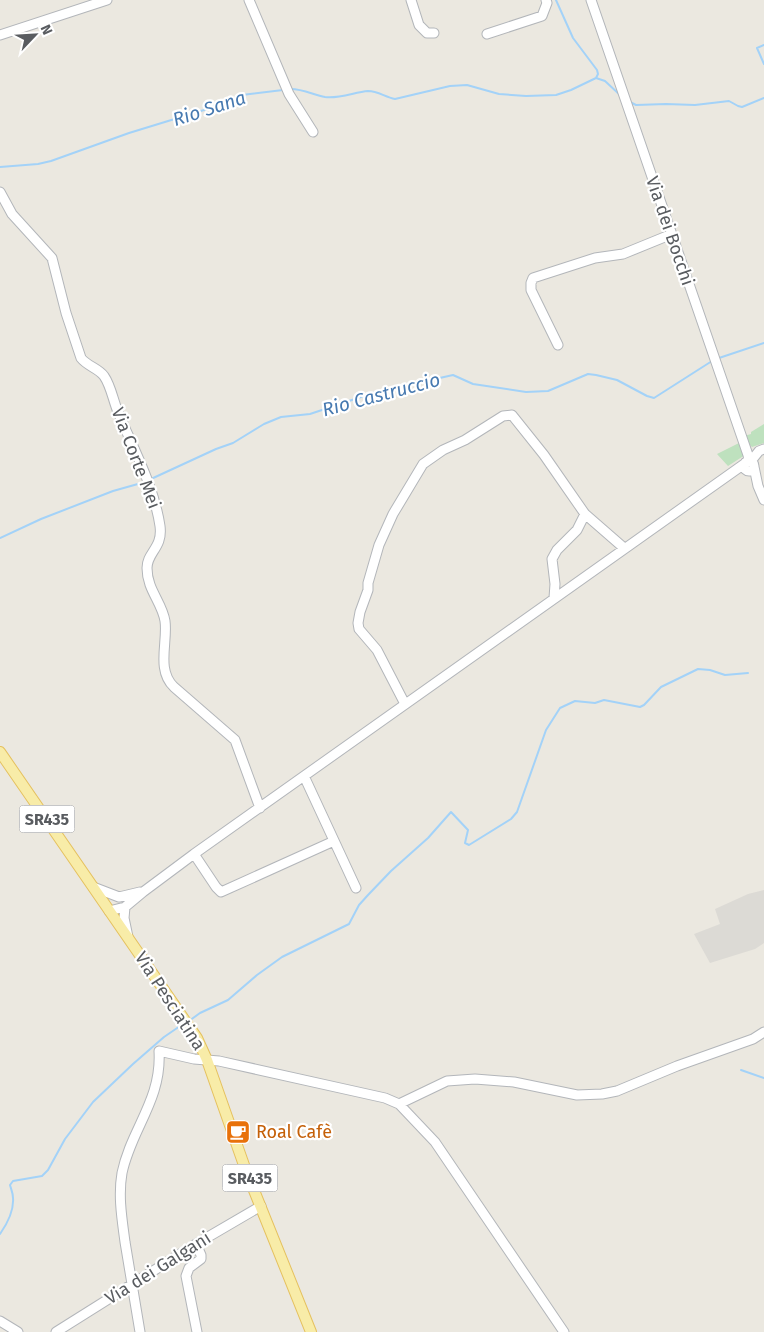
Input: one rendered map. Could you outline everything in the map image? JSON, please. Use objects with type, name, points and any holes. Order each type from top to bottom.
[{"type":"main road","name":"Via Pesciatina","points":[[0,752],[187,1022],[207,1060],[227,1119],[311,1332]]},
{"type":"street","points":[[0,35],[107,0]]},
{"type":"street","points":[[249,0],[288,90],[313,132]]},
{"type":"street","points":[[411,0],[419,25],[427,33],[434,33]]},
{"type":"street","points":[[487,34],[542,16],[547,3],[546,0]]},
{"type":"street","name":"Via dei Bocchi","points":[[591,0],[750,465],[764,500]]},
{"type":"street","name":"Via Corte Mei","points":[[0,192],[12,214],[52,258],[66,313],[81,358],[104,375],[147,482],[158,517],[160,538],[147,567],[148,580],[154,596],[163,611],[166,674],[171,684],[236,740],[260,808]]},
{"type":"street","points":[[558,345],[531,290],[530,283],[533,278],[595,258],[623,254],[672,234]]},
{"type":"street","points":[[405,704],[377,650],[360,629],[358,623],[379,545],[393,514],[423,464],[443,450],[465,440],[503,416],[512,416],[544,456],[585,514],[624,548]]},
{"type":"street","points":[[745,448],[762,451]]},
{"type":"street","points":[[109,911],[125,907],[194,854],[624,548],[730,474],[750,465],[762,451]]},
{"type":"street","points":[[554,598],[556,584],[552,559],[557,550],[577,530],[585,514]]},
{"type":"street","points":[[304,776],[356,888]]},
{"type":"street","points":[[194,854],[221,892],[334,841]]},
{"type":"street","points":[[93,887],[119,897],[143,892]]},
{"type":"street","points":[[109,911],[119,897]]},
{"type":"street","points":[[125,907],[124,918],[128,937]]},
{"type":"street","points":[[399,1104],[447,1081],[474,1079],[514,1082],[577,1095],[602,1094],[624,1088],[677,1066],[753,1039],[764,1032]]},
{"type":"street","name":"Via Pesciatina","points":[[140,1332],[120,1197],[122,1173],[158,1079],[159,1051],[207,1060]]},
{"type":"street","points":[[207,1060],[219,1061],[377,1097],[399,1104],[435,1142],[564,1332]]},
{"type":"street","name":"Via dei Galgani","points":[[56,1332],[196,1244],[261,1206]]},
{"type":"street","points":[[196,1244],[201,1258],[189,1268],[186,1276],[197,1332]]},
{"type":"street","points":[[0,1321],[18,1332]]},
{"type":"shaded area","points":[[764,890],[764,943],[755,949],[710,963],[694,934],[720,924],[715,909],[748,894]]},
{"type":"green space","points":[[764,424],[764,443],[752,447],[744,436],[751,434],[751,432]]},
{"type":"green space","points":[[739,443],[745,455],[728,466],[717,454]]},
{"type":"waterway","name":"Rio Sana","points":[[291,89],[330,97],[372,91],[395,99],[450,86],[467,85],[499,94],[526,96],[556,95],[571,90],[596,78],[598,74],[573,38],[556,0]]},
{"type":"waterway","points":[[764,45],[757,48],[764,64]]},
{"type":"waterway","points":[[596,78],[605,81],[620,95]]},
{"type":"waterway","name":"Rio Sana","points":[[0,167],[51,161],[129,133],[204,110],[242,95],[283,90]]},
{"type":"waterway","points":[[630,102],[636,105],[695,105],[729,101],[742,107],[764,98]]},
{"type":"waterway","name":"Rio Castruccio","points":[[719,358],[764,343]]},
{"type":"waterway","name":"Rio Castruccio","points":[[151,479],[233,443],[264,424],[281,417],[310,414],[373,393],[453,375],[473,384],[526,392],[548,391],[588,374],[617,380],[654,398],[712,361]]},
{"type":"waterway","name":"Rio Castruccio","points":[[0,538],[41,519],[113,491],[145,482]]},
{"type":"waterway","points":[[189,1021],[200,1013],[228,1000],[282,957],[349,924],[359,905],[368,895],[391,871],[428,838],[451,812],[468,830],[465,843],[469,845],[511,819],[517,812],[546,730],[560,708],[575,701],[595,703],[604,700],[640,707],[661,687],[698,669],[710,670],[725,675],[748,673]]},
{"type":"waterway","points":[[0,1234],[11,1212],[13,1196],[10,1185],[13,1181],[42,1176],[48,1170],[65,1139],[93,1102],[164,1037],[183,1024]]},
{"type":"waterway","points":[[741,1070],[764,1078]]},
{"type":"place","name":"Roal Cafè","points":[[238,1132]]}]
